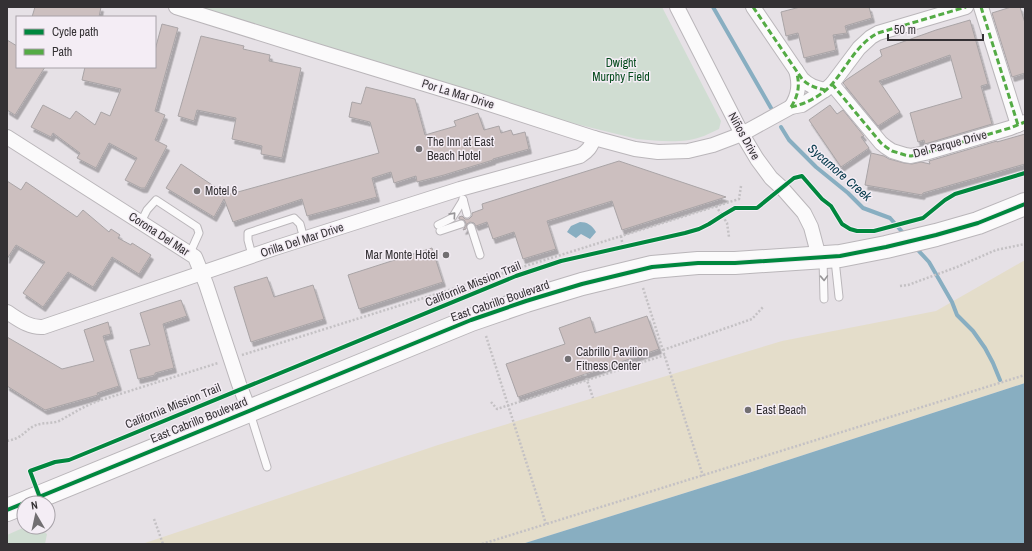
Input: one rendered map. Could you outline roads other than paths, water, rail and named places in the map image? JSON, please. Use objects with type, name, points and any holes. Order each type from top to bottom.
[{"type":"main road","name":"East Cabrillo Boulevard","points":[[7,510],[471,320],[582,284],[652,267],[698,263],[735,263],[826,257],[886,247],[978,223],[1025,204]]},
{"type":"street","name":"Por La Mar Drive","points":[[176,7],[474,99],[594,138],[635,149],[658,152],[699,149],[742,134],[790,108],[802,105],[828,87]]},
{"type":"street","name":"Niños Drive","points":[[677,7],[742,134],[757,159],[771,178],[804,213],[826,257]]},
{"type":"street","points":[[753,7],[796,70],[808,85],[816,88],[828,87],[859,48],[878,33],[966,7]]},
{"type":"street","points":[[981,7],[1021,123]]},
{"type":"street","points":[[790,108],[798,92],[799,81],[796,70]]},
{"type":"street","name":"Del Parque Drive","points":[[828,87],[881,143],[892,151],[905,155],[912,156],[925,153],[1021,123]]},
{"type":"street","name":"Corona Del Mar","points":[[7,137],[190,253],[194,257],[202,272],[249,410]]},
{"type":"street","name":"Orilla Del Mar Drive","points":[[7,312],[28,325],[42,327],[304,239],[462,195],[580,156],[591,147],[594,138]]},
{"type":"lane","points":[[462,195],[467,214]]},
{"type":"lane","points":[[461,224],[439,228],[452,218],[462,195]]},
{"type":"lane","points":[[141,222],[147,210],[156,200],[197,227],[198,233],[190,253]]},
{"type":"lane","points":[[252,256],[248,233],[294,218],[300,224],[304,239]]},
{"type":"lane","points":[[471,227],[480,255]]},
{"type":"lane","points":[[826,257],[839,297]]},
{"type":"lane","points":[[824,299],[826,257]]},
{"type":"lane","points":[[249,410],[267,467]]},
{"type":"water","points":[[580,222],[589,224],[596,232],[590,239],[581,234],[576,238],[567,232],[571,226]]},
{"type":"water","points":[[1025,383],[1025,544],[522,544],[736,477]]},
{"type":"waterway","name":"Sycamore Creek","points":[[713,7],[771,108]]},
{"type":"waterway","name":"Sycamore Creek","points":[[781,127],[789,140],[816,167],[848,193],[863,208],[890,218],[905,235]]},
{"type":"waterway","name":"Sycamore Creek","points":[[916,248],[929,262],[952,302],[957,315],[973,331],[985,348],[1000,380]]},
{"type":"place","name":"The Inn at East Beach Hotel","points":[[419,149]]},
{"type":"place","name":"Motel 6","points":[[197,191]]},
{"type":"place","name":"Mar Monte Hotel","points":[[446,255]]},
{"type":"place","name":"Cabrillo Pavilion Fitness Center","points":[[568,359]]},
{"type":"place","name":"East Beach","points":[[748,410]]},
{"type":"park label","name":"Dwight Murphy Field","points":[[621,70]]}]
